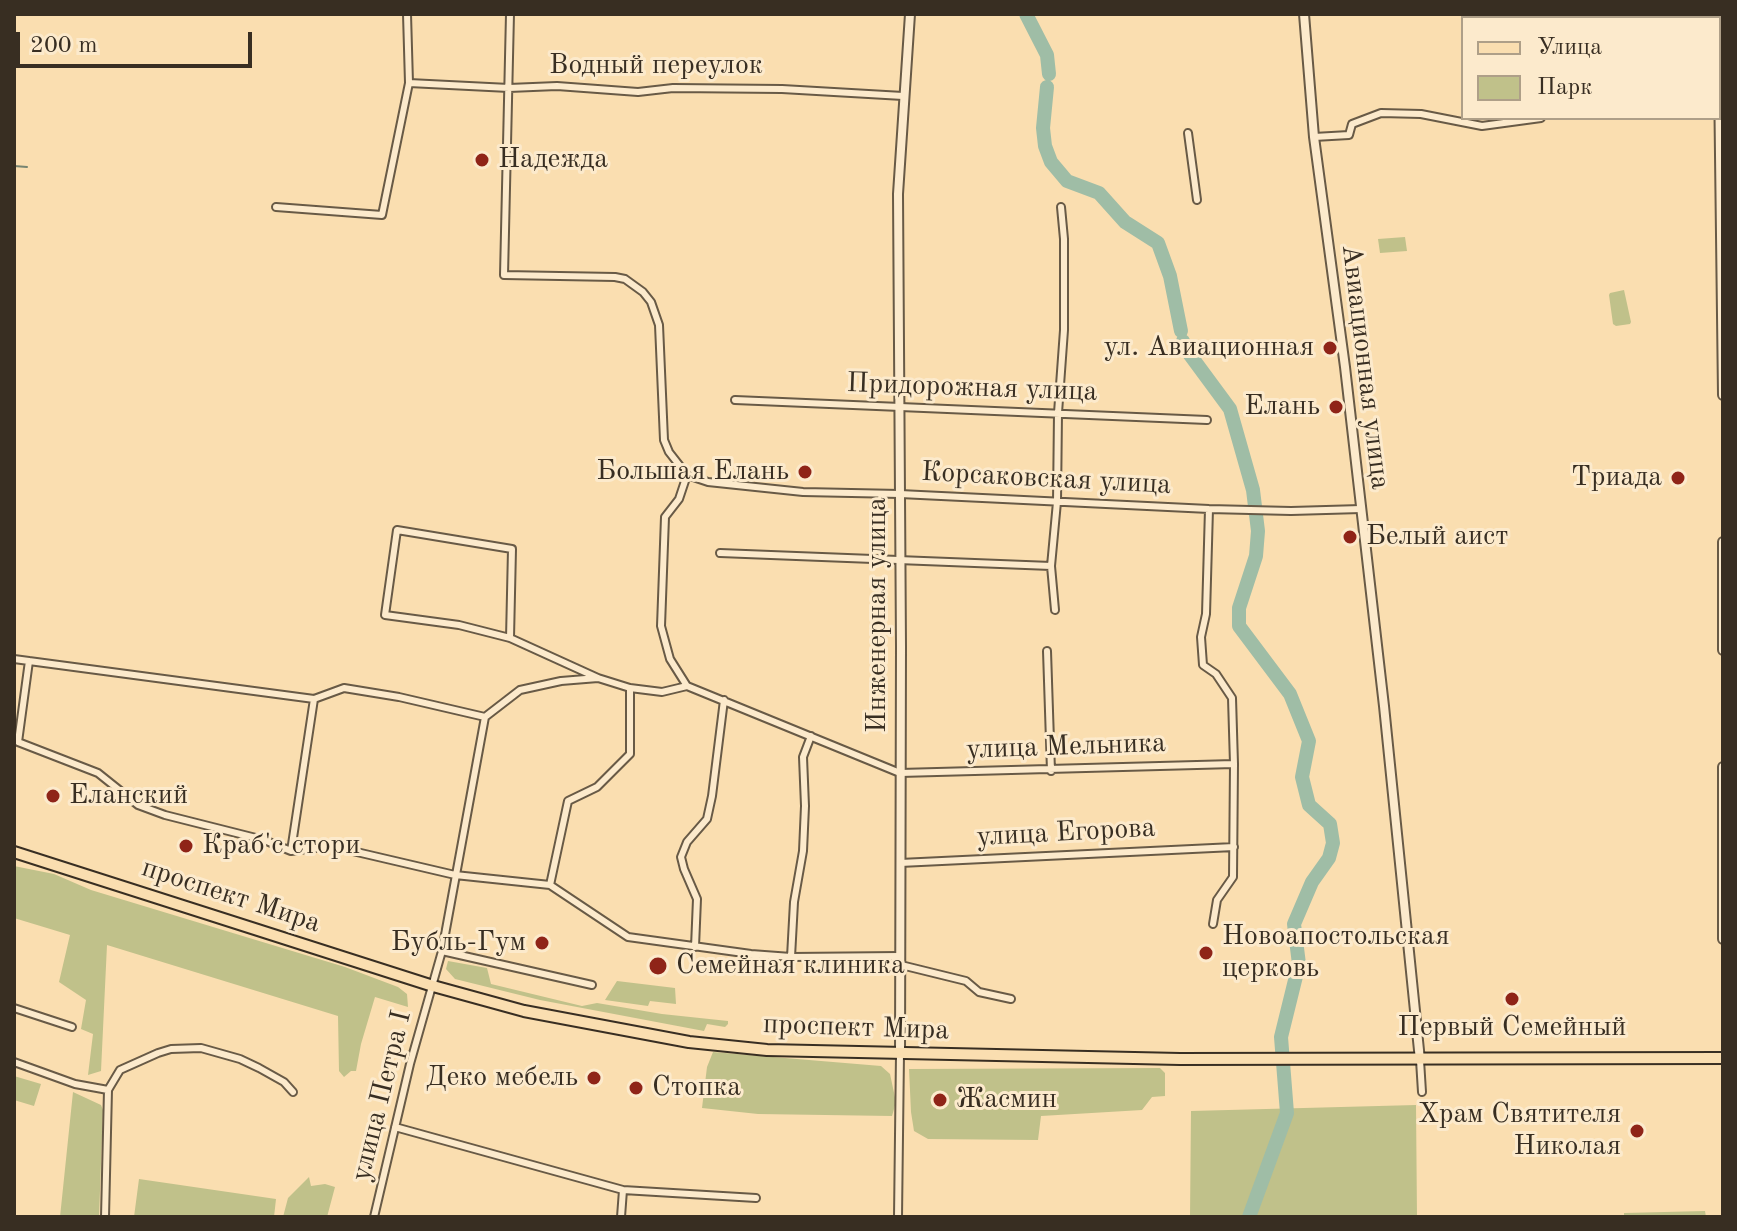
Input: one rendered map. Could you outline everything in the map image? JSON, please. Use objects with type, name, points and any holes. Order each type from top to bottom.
[{"type":"main road","name":"проспект Мира","points":[[14,852],[433,986],[524,1011],[689,1042],[767,1050],[1265,1060],[1723,1058]]},
{"type":"street","points":[[276,207],[382,215],[409,83],[407,14]]},
{"type":"street","points":[[510,14],[504,275],[615,277],[625,279],[651,302],[659,325],[664,440],[669,452],[687,475],[679,499],[665,517],[661,626],[670,659],[687,686]]},
{"type":"street","name":"Инженерная улица","points":[[898,1217],[901,646],[898,194],[910,14]]},
{"type":"street","name":"Авиационная улица","points":[[1304,14],[1314,137],[1345,367],[1384,706],[1420,1060]]},
{"type":"street","name":"Водный переулок","points":[[409,83],[509,88],[557,86],[638,92],[673,88],[782,89],[903,96]]},
{"type":"street","points":[[1314,137],[1349,135],[1352,124],[1381,113],[1421,114],[1482,126],[1526,120]]},
{"type":"street","points":[[1720,120],[1723,395]]},
{"type":"street","points":[[1188,133],[1197,200]]},
{"type":"street","points":[[1055,610],[1051,566],[1057,502],[1058,413],[1064,330],[1061,207]]},
{"type":"street","name":"Придорожная улица","points":[[735,400],[1207,420]]},
{"type":"street","name":"Корсаковская улица","points":[[687,475],[708,482],[803,492],[1209,509],[1361,509]]},
{"type":"street","points":[[1209,509],[1206,614],[1201,637],[1203,665],[1216,674],[1232,698],[1234,764],[1233,877],[1217,900],[1213,924]]},
{"type":"street","points":[[510,638],[512,549],[397,530],[385,615],[459,625],[510,638],[598,678],[630,688],[662,692],[687,686],[900,773]]},
{"type":"street","points":[[1723,542],[1723,650]]},
{"type":"street","points":[[720,553],[1051,566]]},
{"type":"street","points":[[1047,651],[1051,771]]},
{"type":"street","points":[[14,659],[215,683],[314,699],[344,688],[485,717],[520,690],[561,681],[598,678]]},
{"type":"street","points":[[29,661],[18,742],[98,773],[138,805],[165,815],[264,840],[291,851],[331,846],[455,875],[550,885],[628,937],[791,957],[900,960],[966,981],[979,992],[1011,999]]},
{"type":"street","points":[[550,885],[568,801],[597,787],[630,754],[630,688]]},
{"type":"street","points":[[291,851],[314,699]]},
{"type":"street","points":[[695,947],[697,899],[681,857],[687,842],[707,819],[724,700]]},
{"type":"street","name":"улица Петра I","points":[[374,1217],[410,1064],[442,951],[485,717]]},
{"type":"street","points":[[791,957],[794,902],[803,851],[803,757],[811,736]]},
{"type":"street","name":"улица Мельника","points":[[900,773],[1234,764]]},
{"type":"street","points":[[1723,767],[1723,939]]},
{"type":"street","name":"улица Егорова","points":[[900,863],[1234,847]]},
{"type":"street","points":[[442,951],[592,985]]},
{"type":"street","points":[[14,1008],[72,1027]]},
{"type":"street","points":[[105,1217],[108,1090],[120,1070],[158,1053],[201,1048],[240,1059],[284,1082],[293,1092]]},
{"type":"street","points":[[1420,1060],[1422,1092]]},
{"type":"street","points":[[14,1062],[75,1084],[108,1090]]},
{"type":"street","points":[[395,1127],[623,1190],[756,1198]]},
{"type":"street","points":[[621,1217],[623,1190]]},
{"type":"green space","points":[[1405,237],[1407,251],[1380,253],[1378,239]]},
{"type":"green space","points":[[1624,290],[1631,322],[1616,326],[1613,324],[1609,295]]},
{"type":"green space","points":[[14,866],[54,874],[91,890],[345,967],[398,987],[407,994],[408,1007],[375,997],[356,1071],[344,1077],[339,1071],[338,1016],[107,945],[101,1071],[88,1075],[93,1034],[81,1029],[86,1000],[59,982],[70,935],[14,918]]},
{"type":"green space","points":[[448,961],[487,968],[491,984],[582,1006],[597,1003],[728,1021],[728,1024],[725,1027],[707,1024],[704,1031],[540,1000],[455,979],[446,969]]},
{"type":"green space","points":[[617,981],[675,988],[676,1004],[650,1001],[648,1006],[605,1000]]},
{"type":"green space","points":[[713,1052],[881,1066],[890,1074],[896,1102],[892,1116],[758,1114],[702,1108],[707,1067]]},
{"type":"green space","points":[[1160,1068],[1165,1073],[1165,1096],[1152,1097],[1142,1110],[1041,1116],[1038,1140],[928,1139],[914,1131],[909,1069]]},
{"type":"green space","points":[[14,1076],[41,1084],[34,1106],[14,1100]]},
{"type":"green space","points":[[73,1092],[101,1105],[103,1110],[99,1217],[60,1217]]},
{"type":"green space","points":[[1416,1105],[1417,1217],[1190,1217],[1191,1111]]},
{"type":"green space","points":[[309,1177],[311,1186],[325,1184],[335,1187],[327,1217],[283,1217],[288,1198]]},
{"type":"green space","points":[[139,1179],[276,1199],[274,1217],[134,1217]]},
{"type":"green space","points":[[1705,1211],[1706,1217],[1624,1217],[1624,1213]]},
{"type":"waterway","points":[[1026,14],[1047,55],[1049,74]]},
{"type":"waterway","points":[[1047,87],[1043,128],[1051,162],[1067,181],[1099,193],[1125,222],[1158,243],[1170,276],[1181,331]]},
{"type":"waterway","points":[[14,166],[27,167]]},
{"type":"waterway","points":[[1183,341],[1230,409],[1253,490],[1258,531],[1256,556],[1239,608],[1239,626],[1290,694],[1309,741],[1302,777],[1309,805],[1330,824],[1333,843],[1329,858],[1312,882],[1294,924],[1299,964],[1281,1037],[1287,1113],[1249,1217]]},
{"type":"place","name":"Надежда","points":[[482,160]]},
{"type":"place","name":"ул. Авиационная","points":[[1330,348]]},
{"type":"place","name":"Елань","points":[[1336,407]]},
{"type":"place","name":"Большая Елань","points":[[805,472]]},
{"type":"place","name":"Триада","points":[[1678,478]]},
{"type":"place","name":"Белый аист","points":[[1350,537]]},
{"type":"place","name":"Еланский","points":[[53,796]]},
{"type":"place","name":"Краб'с стори","points":[[186,846]]},
{"type":"place","name":"Бубль-Гум","points":[[542,943]]},
{"type":"place","name":"Новоапостольская церковь","points":[[1206,953]]},
{"type":"place","name":"Семейная клиника","points":[[658,966]]},
{"type":"place","name":"Первый Семейный","points":[[1512,999]]},
{"type":"place","name":"Деко мебель","points":[[594,1078]]},
{"type":"place","name":"Стопка","points":[[636,1088]]},
{"type":"place","name":"Жасмин","points":[[940,1100]]},
{"type":"place","name":"Храм Святителя Николая","points":[[1637,1131]]}]
